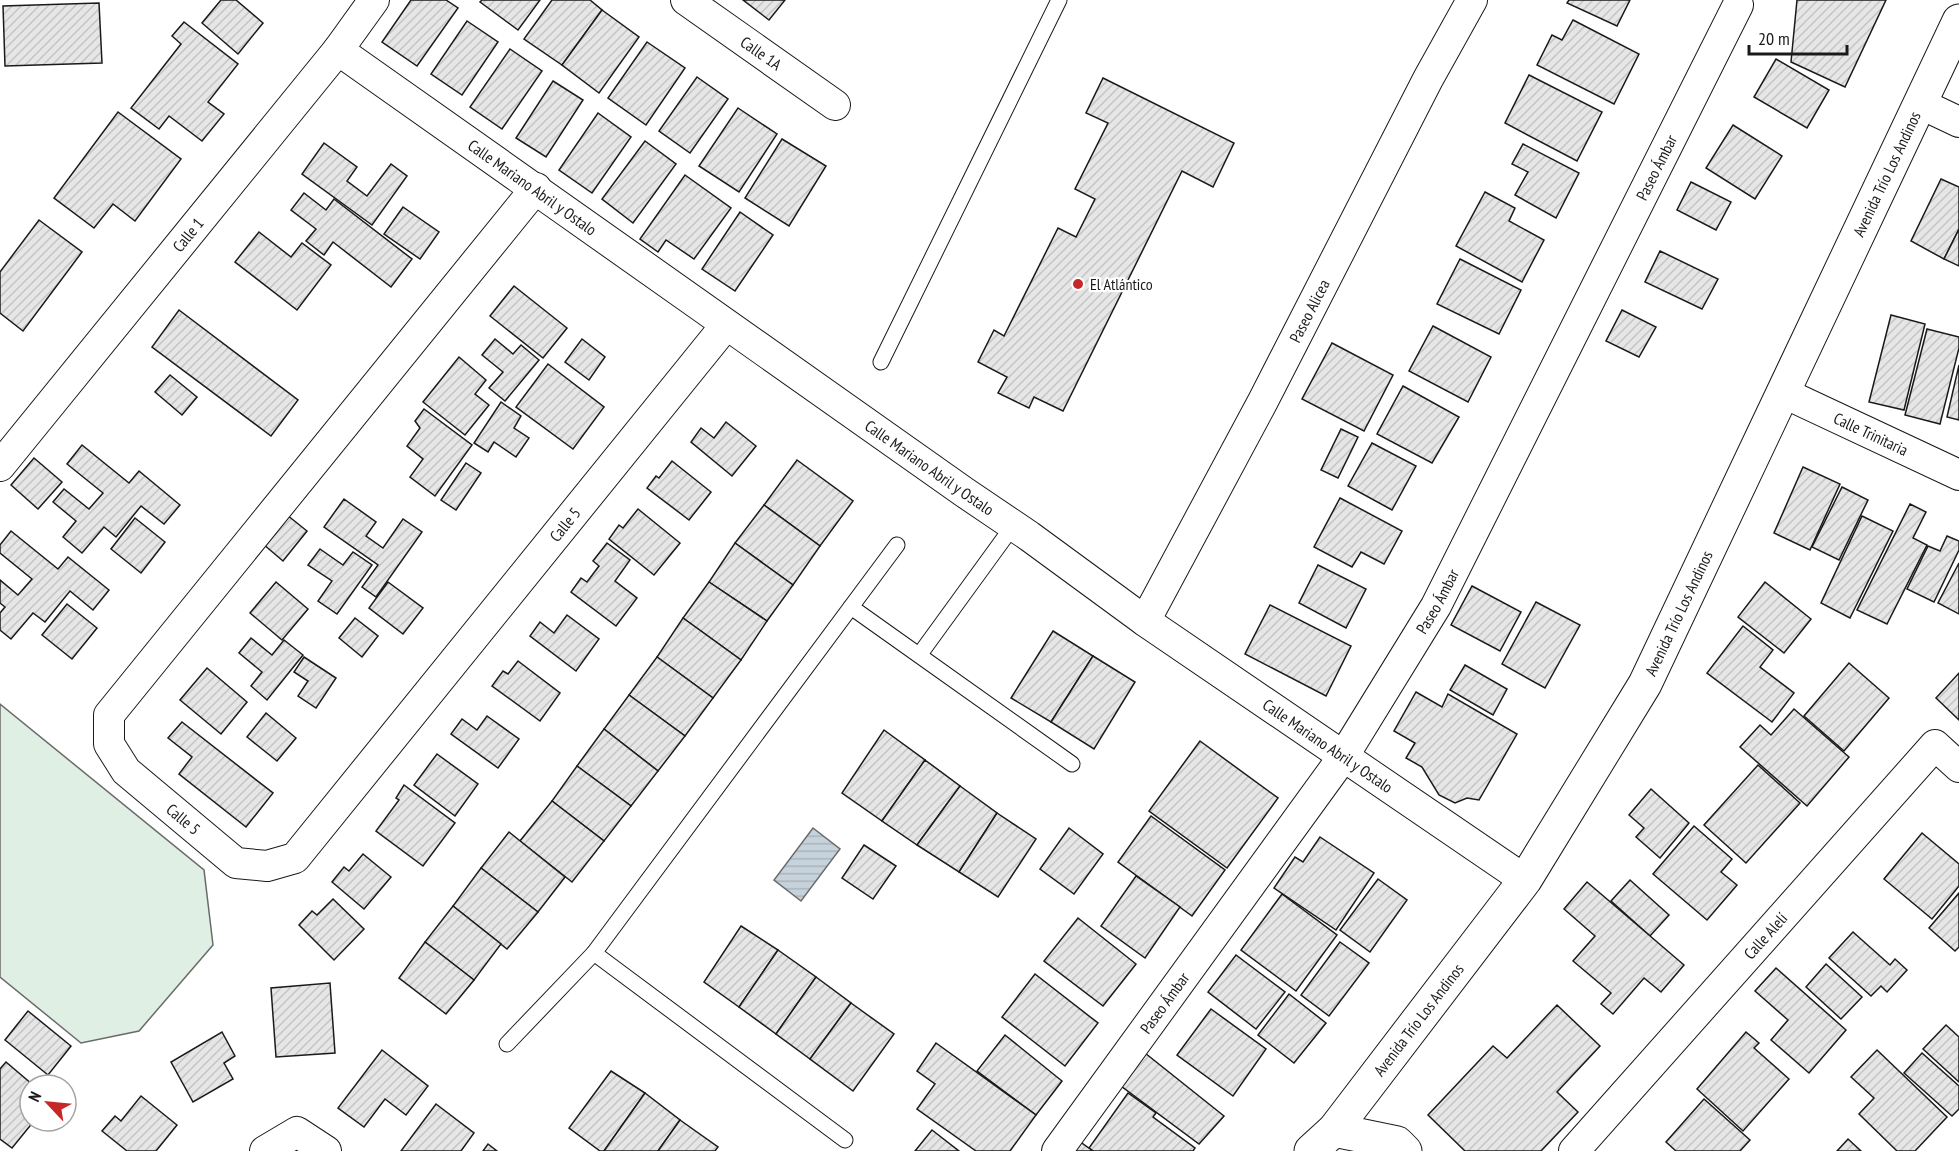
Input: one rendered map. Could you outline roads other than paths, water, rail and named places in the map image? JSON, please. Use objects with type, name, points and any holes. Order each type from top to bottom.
[{"type":"street","name":"Calle 1","points":[[0,466],[338,50],[374,0]]},
{"type":"street","name":"Calle 1A","points":[[686,0],[834,105]]},
{"type":"street","name":"Paseo Alicea","points":[[1145,621],[1263,401],[1428,79],[1472,0]]},
{"type":"street","name":"Paseo Ámbar","points":[[1057,1151],[1343,757],[1436,606],[1738,5]]},
{"type":"street","name":"Avenida Trío Los Andinos","points":[[1328,1144],[1525,880],[1645,684],[1959,21]]},
{"type":"street","name":"Calle Mariano Abril y Ostalo","points":[[338,50],[1145,621],[1525,880]]},
{"type":"street","points":[[1921,104],[1959,122]]},
{"type":"street","name":"Calle 5","points":[[536,188],[108,715],[109,744],[126,771],[236,863],[267,866],[295,858],[726,325]]},
{"type":"street","name":"Calle Trinitaria","points":[[1784,393],[1959,475]]},
{"type":"street","name":"Calle Alelí","points":[[1574,1151],[1935,745],[1959,767]]},
{"type":"street","points":[[265,1151],[297,1132],[326,1151]]},
{"type":"street","points":[[1328,1144],[1397,1143],[1406,1151]]},
{"type":"lane","points":[[881,362],[1059,0]]},
{"type":"lane","points":[[920,654],[1013,526]]},
{"type":"lane","points":[[507,1044],[594,953],[897,545]]},
{"type":"lane","points":[[851,607],[1072,764]]},
{"type":"lane","points":[[594,953],[845,1140]]},
{"type":"place","name":"El Atlántico","points":[[1078,284]]}]
